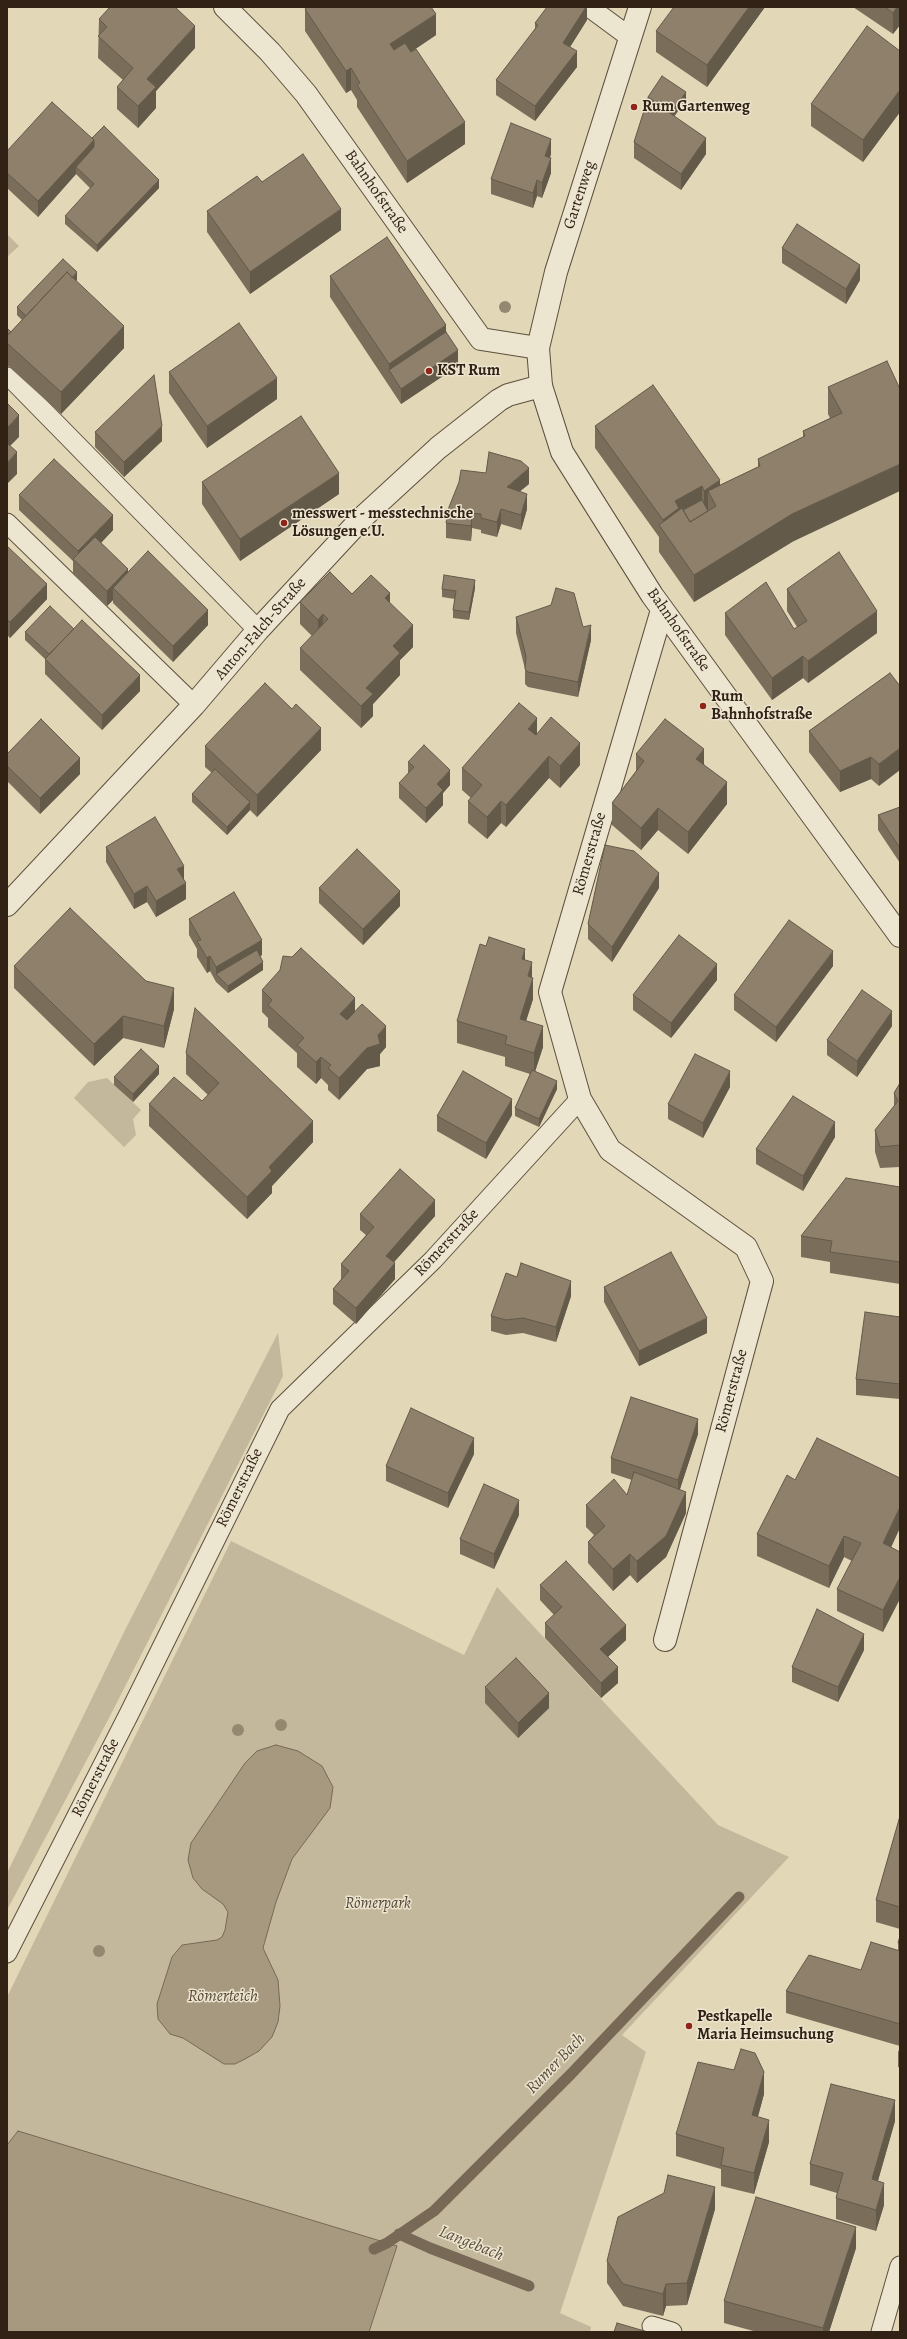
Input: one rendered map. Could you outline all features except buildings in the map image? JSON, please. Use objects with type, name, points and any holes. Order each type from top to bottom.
[{"type":"street","name":"Bahnhofstraße","points":[[225,7],[270,52],[306,94],[481,339],[538,348]]},
{"type":"street","name":"Gartenweg","points":[[541,386],[538,348],[556,272],[640,7]]},
{"type":"street","name":"Bahnhofstraße","points":[[541,386],[562,452],[662,610],[900,936]]},
{"type":"street","name":"Anton-Falch-Straße","points":[[7,905],[194,705],[258,630],[363,517],[434,452],[499,400],[508,395],[541,386]]},
{"type":"street","name":"Römerstraße","points":[[662,610],[550,992],[580,1099],[610,1150],[746,1248],[762,1281],[665,1640]]},
{"type":"lane","points":[[588,7],[631,38]]},
{"type":"lane","points":[[10,377],[258,630]]},
{"type":"lane","points":[[7,524],[194,705]]},
{"type":"lane","name":"Römerstraße","points":[[7,1953],[129,1714],[280,1409],[433,1260],[580,1099]]},
{"type":"lane","points":[[881,2332],[900,2266]]},
{"type":"lane","points":[[652,2326],[672,2332]]},
{"type":"green space","points":[[7,234],[19,246],[7,257]]},
{"type":"green space","points":[[107,1078],[141,1110],[133,1119],[136,1135],[124,1147],[74,1098],[88,1082]]},
{"type":"green space","points":[[278,1333],[283,1376],[108,1720],[7,1910],[7,1873],[126,1628]]},
{"type":"green space","name":"Römerpark","points":[[231,1541],[464,1655],[497,1587],[718,1825],[789,1857],[622,2035],[646,2052],[560,2313],[591,2327],[590,2332],[7,2332],[7,1997]]},
{"type":"water","name":"Römerteich","points":[[276,1745],[298,1751],[322,1766],[333,1787],[330,1808],[292,1859],[276,1902],[263,1948],[278,1980],[280,2006],[278,2022],[272,2037],[259,2051],[245,2059],[235,2064],[224,2064],[183,2038],[170,2034],[158,2019],[157,2004],[172,1957],[182,1945],[217,1940],[222,1937],[225,1930],[228,1912],[223,1904],[202,1889],[193,1878],[188,1860],[191,1843],[245,1763],[257,1751]]},
{"type":"water","points":[[18,2131],[397,2246],[369,2332],[7,2332],[7,2145]]},
{"type":"waterway","name":"Rumer Bach","points":[[374,2249],[387,2243],[434,2211],[571,2074],[739,1897]]},
{"type":"waterway","name":"Langebach","points":[[399,2234],[430,2248],[529,2286]]},
{"type":"place","name":"Rum Gartenweg","points":[[634,107]]},
{"type":"place","name":"KST Rum","points":[[429,371]]},
{"type":"place","name":"messwert - messtechnische Lösungen e.U.","points":[[284,523]]},
{"type":"place","name":"Rum Bahnhofstraße","points":[[703,706]]},
{"type":"place","name":"Pestkapelle Maria Heimsuchung","points":[[689,2026]]}]
